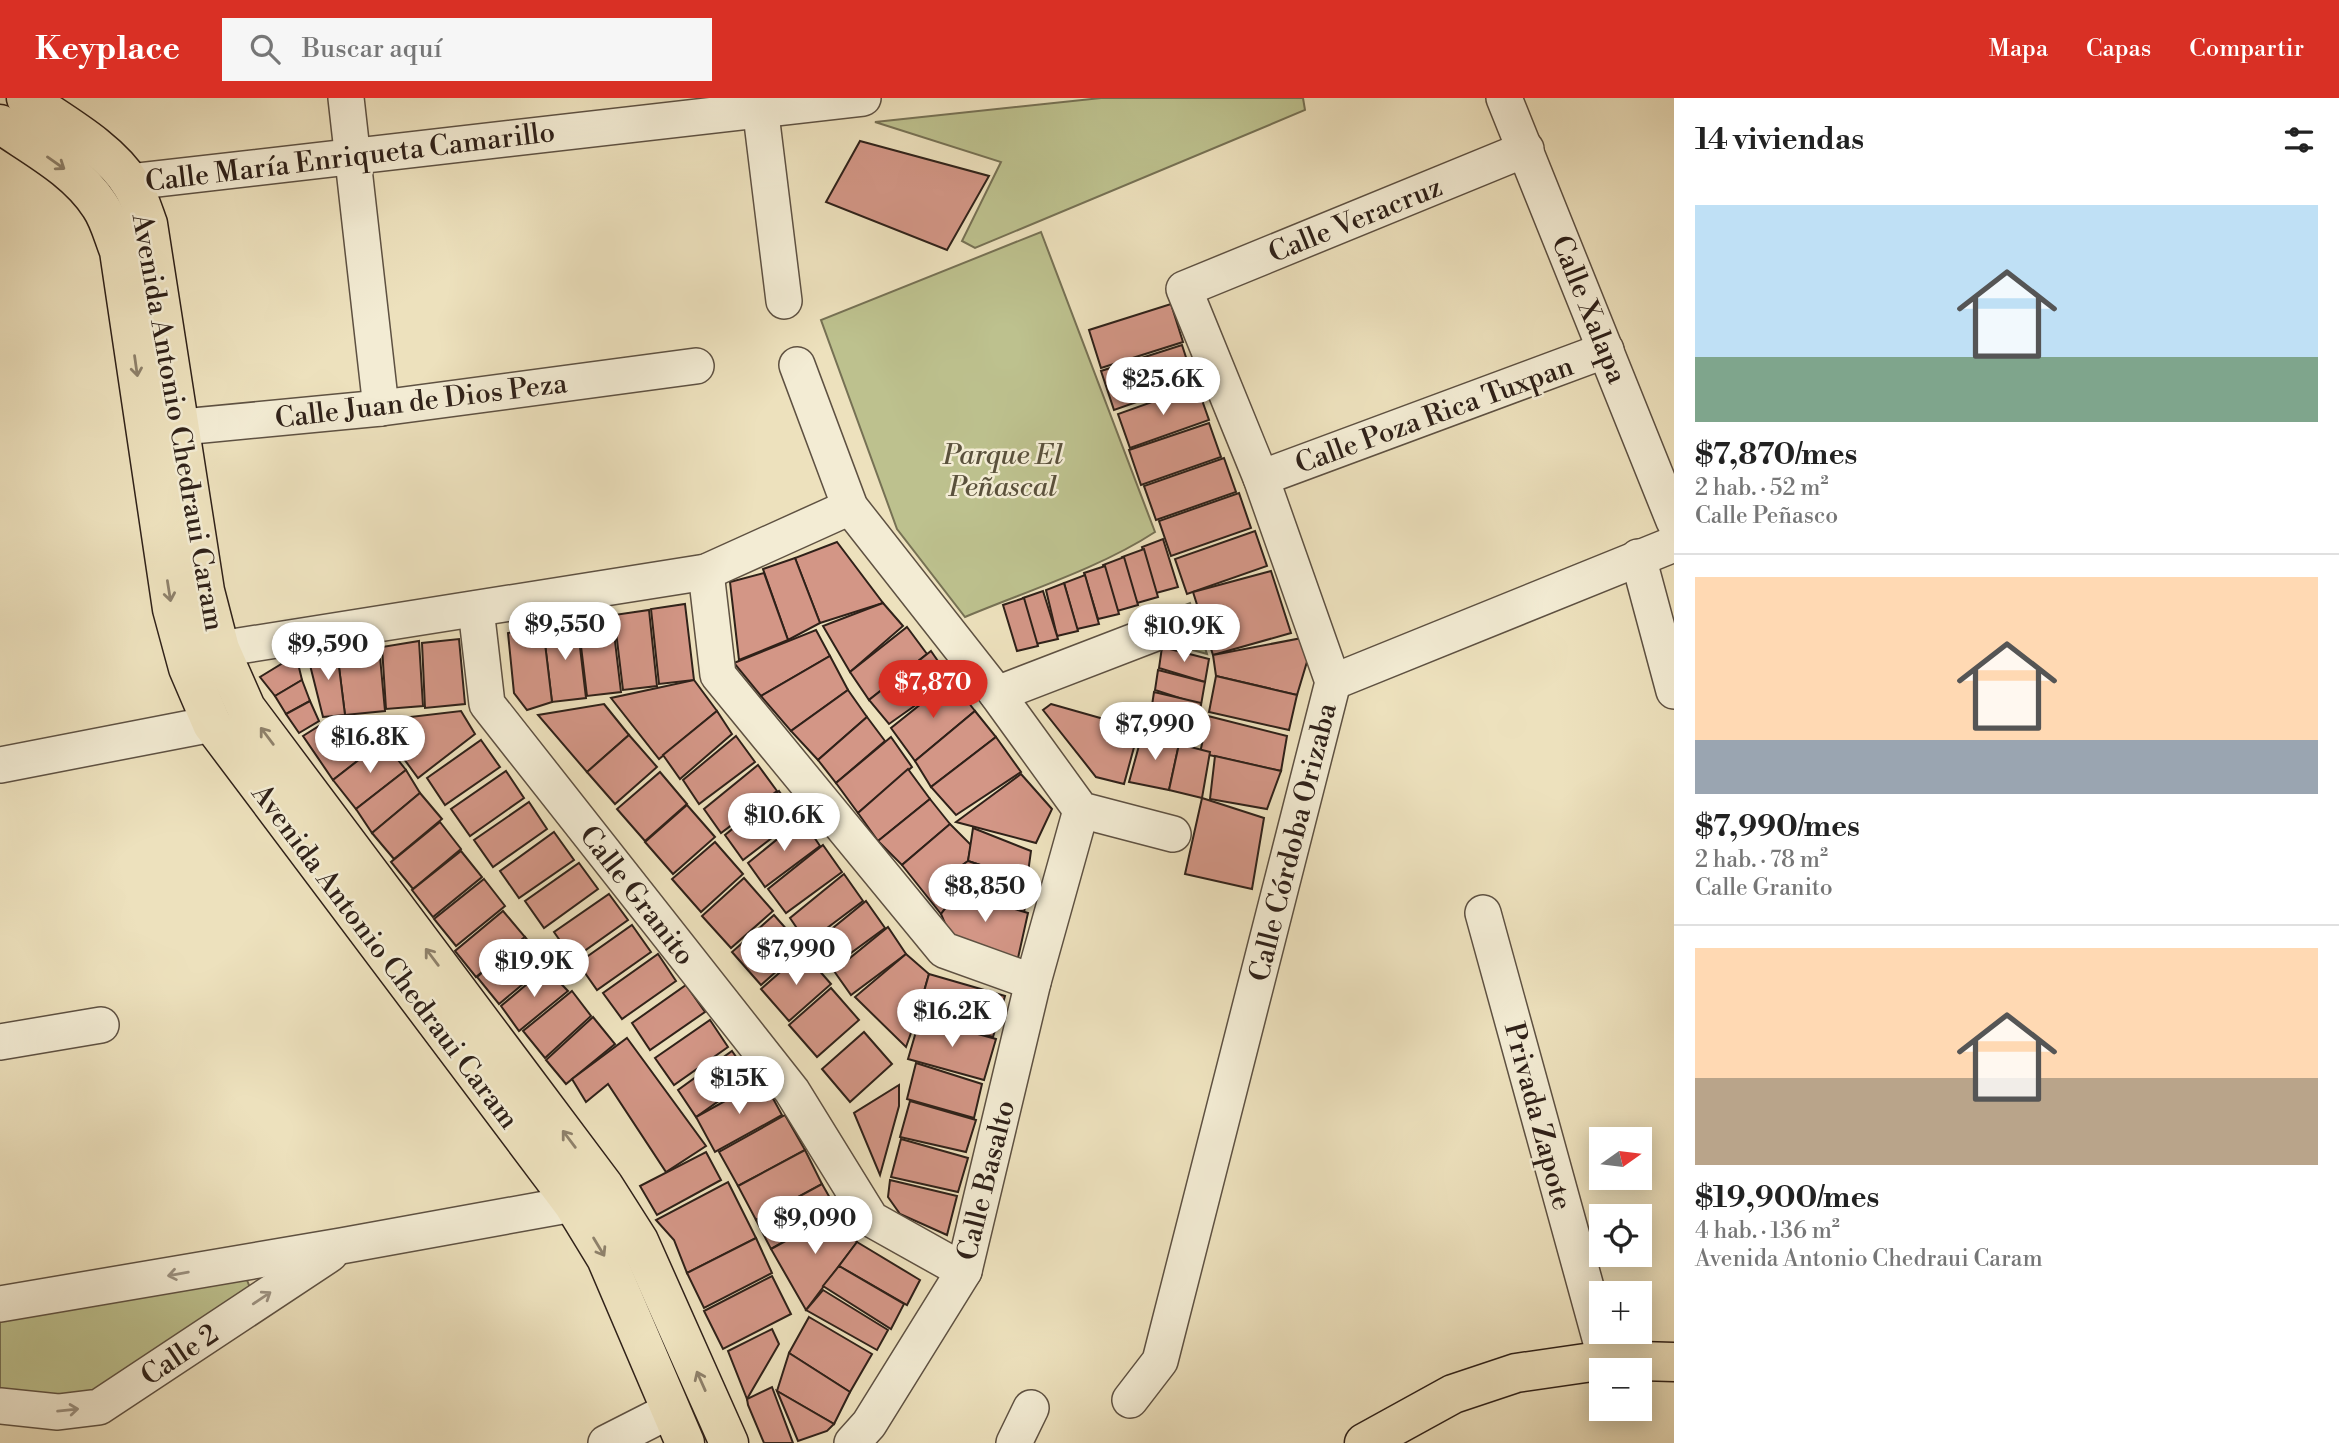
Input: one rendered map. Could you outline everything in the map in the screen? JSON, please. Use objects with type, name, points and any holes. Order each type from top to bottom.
[{"type":"main road","name":"Avenida Antonio Chedraui Caram","points":[[26,98],[101,150],[130,182],[141,202],[148,224],[172,609],[188,668],[212,724],[588,1195],[639,1241],[729,1443]]},
{"type":"main road","name":"Avenida Antonio Chedraui Caram","points":[[0,124],[71,173],[102,208],[119,251],[162,429],[220,649],[246,708],[588,1195],[606,1258],[677,1427]]},
{"type":"main road","points":[[1652,1361],[1674,1362]]},
{"type":"main road","points":[[1364,1443],[1453,1394],[1516,1373],[1589,1362]]},
{"type":"street","points":[[346,98],[380,408]]},
{"type":"street","name":"Calle María Enriqueta Camarillo","points":[[130,182],[760,103],[863,98]]},
{"type":"street","name":"Calle Xalapa","points":[[1504,98],[1674,521]]},
{"type":"street","points":[[760,103],[783,301]]},
{"type":"street","name":"Calle Veracruz","points":[[1184,289],[1526,149]]},
{"type":"street","name":"Calle Córdoba Orizaba","points":[[1130,1400],[1160,1361],[1333,682],[1261,478],[1184,289]]},
{"type":"street","name":"Calle Poza Rica Tuxpan","points":[[1261,478],[1606,351]]},
{"type":"street","points":[[797,365],[850,507],[997,694],[1082,810],[1174,834]]},
{"type":"street","name":"Calle Juan de Dios Peza","points":[[162,429],[380,408],[696,366]]},
{"type":"street","points":[[220,649],[706,572],[850,507]]},
{"type":"street","points":[[1333,682],[1674,544]]},
{"type":"street","points":[[1638,557],[1674,691]]},
{"type":"street","points":[[706,572],[718,675],[944,950],[1033,982]]},
{"type":"street","name":"Calle Granito","points":[[476,609],[488,704],[792,1091],[871,1219],[964,1271]]},
{"type":"street","points":[[997,694],[1153,634]]},
{"type":"street","points":[[0,765],[212,724]]},
{"type":"street","name":"Calle Basalto","points":[[852,1443],[869,1424],[964,1271],[1033,982],[1082,810]]},
{"type":"street","name":"Privada Zapote","points":[[1483,914],[1605,1358]]},
{"type":"street","points":[[0,1042],[102,1025]]},
{"type":"street","name":"Calle 2","points":[[0,1304],[341,1246],[588,1195]]},
{"type":"street","name":"Calle 2","points":[[0,1406],[58,1412],[99,1407],[341,1246]]},
{"type":"street","points":[[1014,1443],[1031,1408]]},
{"type":"street","points":[[606,1443],[677,1427]]},
{"type":"green space","points":[[1101,98],[1303,98],[1305,110],[975,248],[962,241],[1001,162],[875,122]]},
{"type":"green space","name":"Parque El Peñascal","points":[[1041,232],[1155,532],[1087,568],[965,617],[897,529],[821,320]]},
{"type":"green space","points":[[1190,603],[1207,654],[1171,644],[1160,615]]},
{"type":"green space","points":[[245,1275],[254,1298],[92,1397],[0,1390],[0,1316]]},
{"type":"building","points":[[860,141],[989,176],[947,250],[826,202]]},
{"type":"building","points":[[1171,304],[1183,342],[1101,368],[1089,330]]},
{"type":"building","points":[[1182,345],[1194,382],[1114,410],[1101,371]]},
{"type":"building","points":[[1197,386],[1209,420],[1130,448],[1118,414]]},
{"type":"building","points":[[1209,423],[1221,457],[1141,485],[1129,450]]},
{"type":"building","points":[[1224,458],[1236,492],[1156,520],[1144,486]]},
{"type":"building","points":[[1239,493],[1251,528],[1171,556],[1159,521]]},
{"type":"building","points":[[1255,531],[1267,566],[1187,594],[1175,559]]},
{"type":"building","points":[[1163,539],[1178,587],[1156,593],[1142,547]]},
{"type":"building","points":[[837,542],[883,603],[820,623],[795,558]]},
{"type":"building","points":[[1144,549],[1158,597],[1137,603],[1122,557]]},
{"type":"building","points":[[1124,557],[1138,605],[1117,611],[1103,565]]},
{"type":"building","points":[[795,558],[820,623],[788,640],[763,569]]},
{"type":"building","points":[[1105,566],[1119,614],[1098,619],[1084,573]]},
{"type":"building","points":[[1271,571],[1291,633],[1213,655],[1193,592]]},
{"type":"building","points":[[764,573],[788,640],[739,660],[730,582]]},
{"type":"building","points":[[1085,575],[1099,624],[1077,629],[1064,583]]},
{"type":"building","points":[[1064,583],[1078,631],[1057,636],[1046,590]]},
{"type":"building","points":[[1043,591],[1058,639],[1036,644],[1023,598]]},
{"type":"building","points":[[1024,598],[1038,646],[1017,651],[1003,605]]},
{"type":"building","points":[[883,603],[903,626],[850,672],[823,626]]},
{"type":"building","points":[[685,604],[694,680],[659,684],[651,609]]},
{"type":"building","points":[[649,610],[657,686],[623,690],[614,615]]},
{"type":"building","points":[[612,616],[621,692],[587,696],[578,621]]},
{"type":"building","points":[[577,622],[586,698],[552,702],[543,627]]},
{"type":"building","points":[[543,627],[552,702],[527,710],[514,693],[508,633]]},
{"type":"building","points":[[907,627],[927,654],[869,700],[850,672]]},
{"type":"building","points":[[816,630],[830,656],[761,696],[734,663]]},
{"type":"building","points":[[1302,638],[1309,655],[1297,695],[1216,676],[1213,655]]},
{"type":"building","points":[[459,639],[465,704],[425,708],[422,643]]},
{"type":"building","points":[[419,641],[423,706],[386,709],[382,647]]},
{"type":"building","points":[[379,646],[385,711],[345,715],[337,651]]},
{"type":"building","points":[[1162,647],[1209,659],[1205,682],[1159,668]]},
{"type":"building","points":[[337,651],[345,715],[323,717],[307,653]]},
{"type":"building","points":[[931,651],[951,680],[889,724],[869,700]]},
{"type":"building","points":[[296,655],[302,680],[275,696],[260,677]]},
{"type":"building","points":[[830,656],[848,690],[791,731],[761,696]]},
{"type":"building","points":[[1158,670],[1205,682],[1201,705],[1155,690]]},
{"type":"building","points":[[1216,676],[1297,695],[1289,730],[1209,712]]},
{"type":"building","points":[[302,680],[310,701],[286,714],[275,696]]},
{"type":"building","points":[[694,680],[717,711],[659,759],[611,698]]},
{"type":"building","points":[[951,680],[975,711],[915,761],[891,728]]},
{"type":"building","points":[[848,690],[867,717],[818,760],[791,731]]},
{"type":"building","points":[[1154,692],[1201,703],[1197,727],[1151,712]]},
{"type":"building","points":[[310,701],[319,721],[299,733],[286,714]]},
{"type":"building","points":[[604,704],[629,735],[587,772],[538,715]]},
{"type":"building","points":[[1051,704],[1139,729],[1124,784],[1096,777],[1043,710]]},
{"type":"building","points":[[461,711],[475,734],[418,778],[376,721]]},
{"type":"building","points":[[717,711],[732,734],[680,779],[663,755]]},
{"type":"building","points":[[975,711],[996,737],[931,787],[915,761]]},
{"type":"building","points":[[1150,713],[1197,725],[1193,748],[1147,734]]},
{"type":"building","points":[[1208,716],[1287,736],[1281,771],[1200,753]]},
{"type":"building","points":[[867,717],[885,741],[836,783],[818,760]]},
{"type":"building","points":[[369,720],[383,741],[333,780],[303,736],[319,726]]},
{"type":"building","points":[[1143,731],[1179,744],[1169,790],[1129,782]]},
{"type":"building","points":[[629,735],[657,767],[615,804],[587,772]]},
{"type":"building","points":[[736,736],[755,762],[699,804],[683,780]]},
{"type":"building","points":[[891,737],[912,767],[858,813],[836,783]]},
{"type":"building","points":[[996,737],[1021,772],[956,815],[931,787]]},
{"type":"building","points":[[481,740],[500,767],[445,805],[427,778]]},
{"type":"building","points":[[383,741],[406,770],[356,809],[333,780]]},
{"type":"building","points":[[1179,744],[1210,752],[1202,798],[1169,790]]},
{"type":"building","points":[[1215,756],[1281,771],[1267,809],[1210,799]]},
{"type":"building","points":[[758,765],[777,791],[721,833],[704,809]]},
{"type":"building","points":[[908,769],[930,799],[878,841],[858,813]]},
{"type":"building","points":[[406,770],[420,793],[372,833],[356,809]]},
{"type":"building","points":[[506,771],[524,798],[470,836],[451,809]]},
{"type":"building","points":[[660,772],[687,804],[645,841],[617,809]]},
{"type":"building","points":[[1021,774],[1052,809],[1036,843],[956,822]]},
{"type":"building","points":[[779,791],[798,818],[743,860],[725,835]]},
{"type":"building","points":[[420,793],[442,819],[394,859],[372,833]]},
{"type":"building","points":[[1202,798],[1264,818],[1252,889],[1185,874]]},
{"type":"building","points":[[930,799],[950,824],[902,865],[878,841]]},
{"type":"building","points":[[529,802],[547,829],[493,867],[474,840]]},
{"type":"building","points":[[687,805],[715,837],[673,874],[645,842]]},
{"type":"building","points":[[802,819],[820,846],[765,887],[748,863]]},
{"type":"building","points":[[440,822],[461,849],[413,889],[391,862]]},
{"type":"building","points":[[950,824],[971,845],[968,861],[947,876],[958,892],[941,914],[902,865]]},
{"type":"building","points":[[973,828],[1031,851],[1027,880],[968,861]]},
{"type":"building","points":[[554,832],[574,860],[519,898],[500,871]]},
{"type":"building","points":[[715,842],[743,874],[701,912],[672,879]]},
{"type":"building","points":[[823,845],[842,872],[786,913],[768,889]]},
{"type":"building","points":[[461,851],[482,877],[433,917],[412,890]]},
{"type":"building","points":[[968,861],[1031,882],[1024,912],[958,892],[947,876]]},
{"type":"building","points":[[579,863],[598,889],[544,928],[525,901]]},
{"type":"building","points":[[844,874],[863,901],[807,943],[790,918]]},
{"type":"building","points":[[744,878],[773,911],[731,948],[702,916]]},
{"type":"building","points":[[484,879],[505,906],[456,946],[434,919]]},
{"type":"building","points":[[958,892],[1028,913],[1018,958],[952,940],[941,914]]},
{"type":"building","points":[[609,894],[628,920],[573,959],[554,932]]},
{"type":"building","points":[[866,901],[885,928],[829,969],[812,945]]},
{"type":"building","points":[[503,911],[525,937],[476,977],[455,951]]},
{"type":"building","points":[[774,915],[803,948],[761,985],[732,952]]},
{"type":"building","points":[[632,925],[651,952],[597,990],[578,963]]},
{"type":"building","points":[[888,927],[906,954],[851,995],[834,971]]},
{"type":"building","points":[[525,937],[547,964],[499,1004],[477,977]]},
{"type":"building","points":[[803,952],[831,984],[789,1021],[761,989]]},
{"type":"building","points":[[658,954],[676,981],[622,1019],[603,993]]},
{"type":"building","points":[[906,954],[929,974],[906,1047],[855,997]]},
{"type":"building","points":[[546,968],[568,991],[519,1031],[501,1006]]},
{"type":"building","points":[[929,974],[1005,996],[993,1037],[917,1016]]},
{"type":"building","points":[[686,985],[705,1012],[650,1050],[632,1023]]},
{"type":"building","points":[[831,988],[859,1020],[817,1057],[789,1025]]},
{"type":"building","points":[[572,991],[591,1016],[545,1058],[523,1031]]},
{"type":"building","points":[[593,1017],[615,1044],[566,1084],[546,1060]]},
{"type":"building","points":[[920,1018],[996,1039],[984,1080],[908,1059]]},
{"type":"building","points":[[710,1020],[728,1047],[674,1085],[655,1058]]},
{"type":"building","points":[[864,1032],[892,1064],[850,1102],[822,1069]]},
{"type":"building","points":[[627,1038],[706,1146],[666,1172],[608,1084],[586,1102],[572,1079]]},
{"type":"building","points":[[732,1051],[751,1078],[696,1117],[678,1090]]},
{"type":"building","points":[[916,1063],[982,1084],[974,1118],[907,1099]]},
{"type":"building","points":[[763,1080],[782,1115],[715,1152],[696,1117]]},
{"type":"building","points":[[899,1085],[899,1106],[880,1175],[854,1113]]},
{"type":"building","points":[[910,1101],[976,1120],[966,1152],[900,1137]]},
{"type":"building","points":[[785,1115],[805,1150],[738,1186],[719,1152]]},
{"type":"building","points":[[901,1139],[968,1158],[958,1192],[891,1177]]},
{"type":"building","points":[[805,1150],[822,1184],[756,1220],[738,1186]]},
{"type":"building","points":[[706,1152],[721,1180],[657,1215],[640,1186]]},
{"type":"building","points":[[890,1180],[957,1196],[947,1235],[900,1214],[888,1197]]},
{"type":"building","points":[[728,1182],[756,1238],[687,1273],[674,1240],[656,1220]]},
{"type":"building","points":[[822,1184],[838,1212],[771,1249],[756,1220]]},
{"type":"building","points":[[838,1212],[857,1242],[806,1310],[771,1249]]},
{"type":"building","points":[[756,1238],[772,1273],[704,1308],[687,1273]]},
{"type":"building","points":[[857,1242],[920,1280],[907,1305],[839,1266]]},
{"type":"building","points":[[839,1266],[904,1304],[891,1329],[823,1286]]},
{"type":"building","points":[[772,1276],[791,1314],[723,1349],[704,1311]]},
{"type":"building","points":[[823,1290],[888,1330],[877,1350],[806,1310]]},
{"type":"building","points":[[809,1317],[872,1354],[850,1392],[789,1353]]},
{"type":"building","points":[[772,1329],[779,1344],[747,1399],[728,1351]]},
{"type":"building","points":[[789,1353],[850,1392],[834,1424],[777,1391]]},
{"type":"building","points":[[772,1387],[793,1443],[764,1443],[748,1405],[747,1399]]},
{"type":"building","points":[[777,1391],[834,1424],[827,1431],[798,1441]]}]
